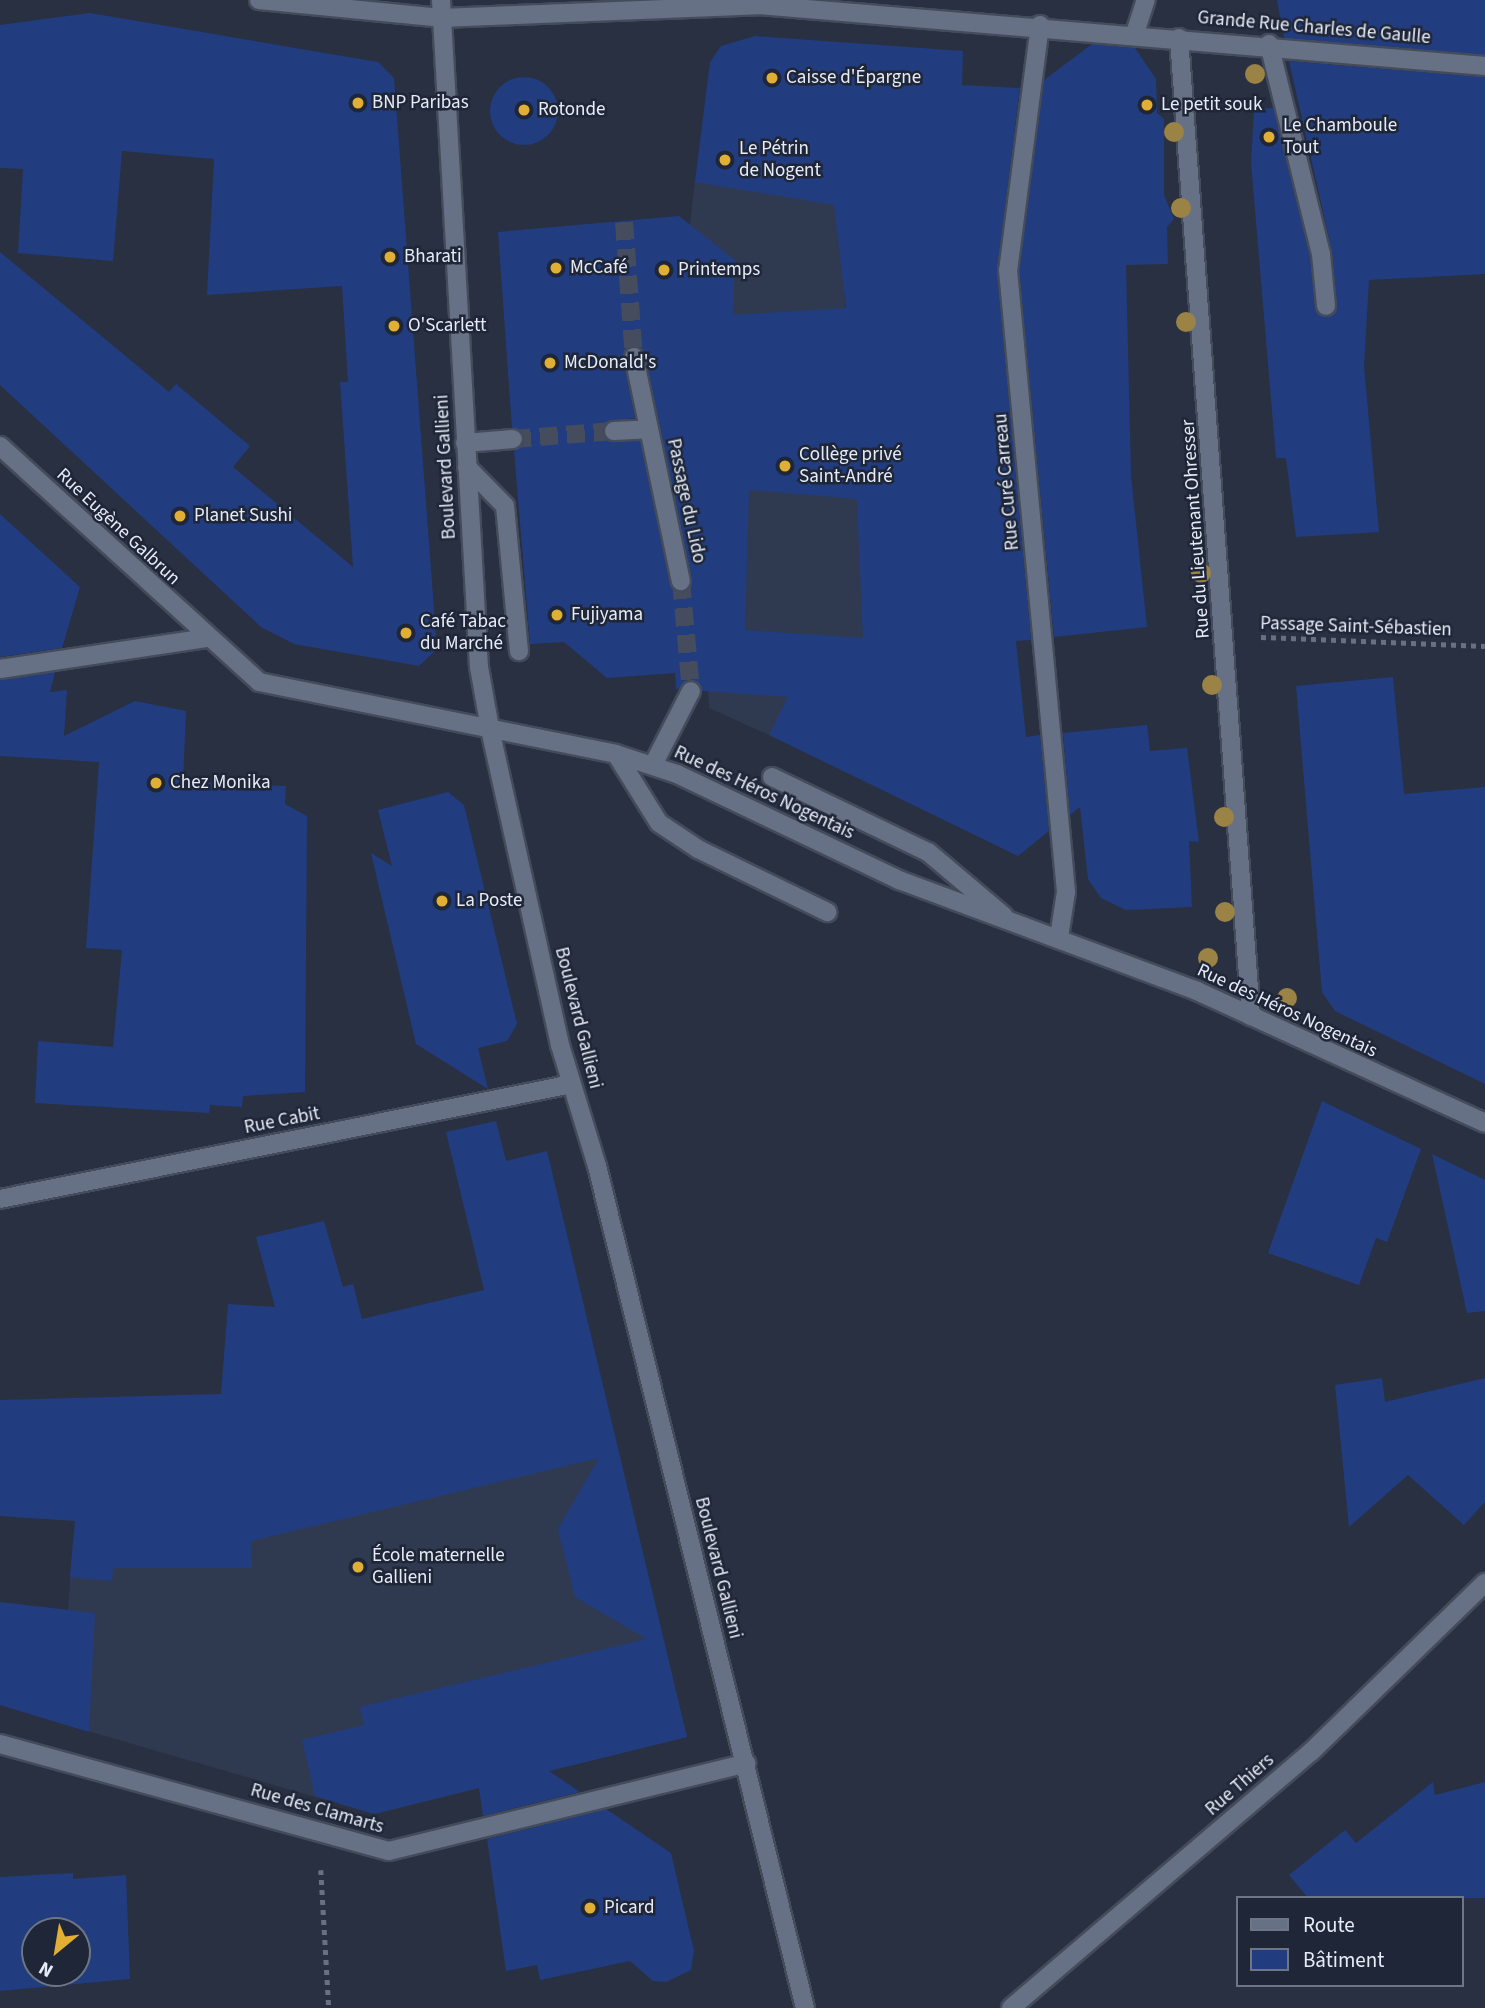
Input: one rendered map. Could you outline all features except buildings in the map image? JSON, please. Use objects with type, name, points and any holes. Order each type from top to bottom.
[{"type":"street","name":"Grande Rue Charles de Gaulle","points":[[259,0],[441,9],[634,4],[760,5],[1269,44],[1485,66]]},
{"type":"street","points":[[1135,33],[1146,0]]},
{"type":"street","name":"Boulevard Gallieni","points":[[441,9],[479,667],[490,729],[572,1084],[746,1763],[805,2008]]},
{"type":"street","name":"Rue Curé Carreau","points":[[1040,25],[1008,270],[1066,892],[1059,937]]},
{"type":"street","name":"Rue du Lieutenant Ohresser","points":[[1179,37],[1251,1016]]},
{"type":"street","points":[[1269,44],[1321,254],[1326,306]]},
{"type":"street","name":"Passage du Lido","points":[[634,357],[681,581]]},
{"type":"street","name":"Passage du Lido","points":[[614,431],[649,429]]},
{"type":"street","points":[[465,443],[513,439]]},
{"type":"street","name":"Rue Eugène Galbrun","points":[[0,446],[208,638]]},
{"type":"street","points":[[467,467],[505,506],[519,651]]},
{"type":"street","points":[[0,669],[208,638]]},
{"type":"street","name":"Rue des Héros Nogentais","points":[[208,638],[259,682],[616,754],[653,765],[899,880],[1059,937],[1251,1016],[1485,1123]]},
{"type":"street","points":[[653,765],[691,691]]},
{"type":"street","points":[[616,754],[659,823],[698,849],[827,912]]},
{"type":"street","points":[[772,777],[928,852],[1004,916]]},
{"type":"street","name":"Rue Cabit","points":[[0,1199],[572,1084]]},
{"type":"street","name":"Rue Thiers","points":[[1011,2008],[1311,1752],[1485,1583]]},
{"type":"street","name":"Rue des Clamarts","points":[[0,1744],[389,1851],[746,1763]]},
{"type":"path","name":"Passage Saint-Sébastien","points":[[1225,636],[1485,646]]},
{"type":"path","points":[[319,1831],[329,2008]]},
{"type":"shaded area","name":"Collège privé Saint-André","points":[[695,179],[837,181],[848,348],[862,400],[894,693],[769,735],[709,708],[687,251]]},
{"type":"shaded area","name":"École maternelle Gallieni","points":[[573,1353],[651,1590],[687,1737],[374,1814],[60,1723],[73,1538],[113,1541]]},
{"type":"tunnel","points":[[624,222],[634,357]]},
{"type":"tunnel","points":[[513,439],[614,431]]},
{"type":"tunnel","points":[[681,581],[691,691]]},
{"type":"place","name":"Caisse d'Épargne","points":[[772,78]]},
{"type":"place","name":"BNP Paribas","points":[[358,103]]},
{"type":"place","name":"Le petit souk","points":[[1147,105]]},
{"type":"place","name":"Rotonde","points":[[524,110]]},
{"type":"place","name":"Le Chamboule Tout","points":[[1269,137]]},
{"type":"place","name":"Le Pétrin de Nogent","points":[[725,160]]},
{"type":"place","name":"Bharati","points":[[390,257]]},
{"type":"place","name":"McCafé","points":[[556,268]]},
{"type":"place","name":"Printemps","points":[[664,270]]},
{"type":"place","name":"O'Scarlett","points":[[394,326]]},
{"type":"place","name":"McDonald's","points":[[550,363]]},
{"type":"place","name":"Collège privé Saint-André","points":[[785,466]]},
{"type":"place","name":"Planet Sushi","points":[[180,516]]},
{"type":"place","name":"Fujiyama","points":[[557,615]]},
{"type":"place","name":"Café Tabac du Marché","points":[[406,633]]},
{"type":"place","name":"Chez Monika","points":[[156,783]]},
{"type":"place","name":"La Poste","points":[[442,901]]},
{"type":"place","name":"École maternelle Gallieni","points":[[358,1567]]},
{"type":"place","name":"Picard","points":[[590,1908]]}]
